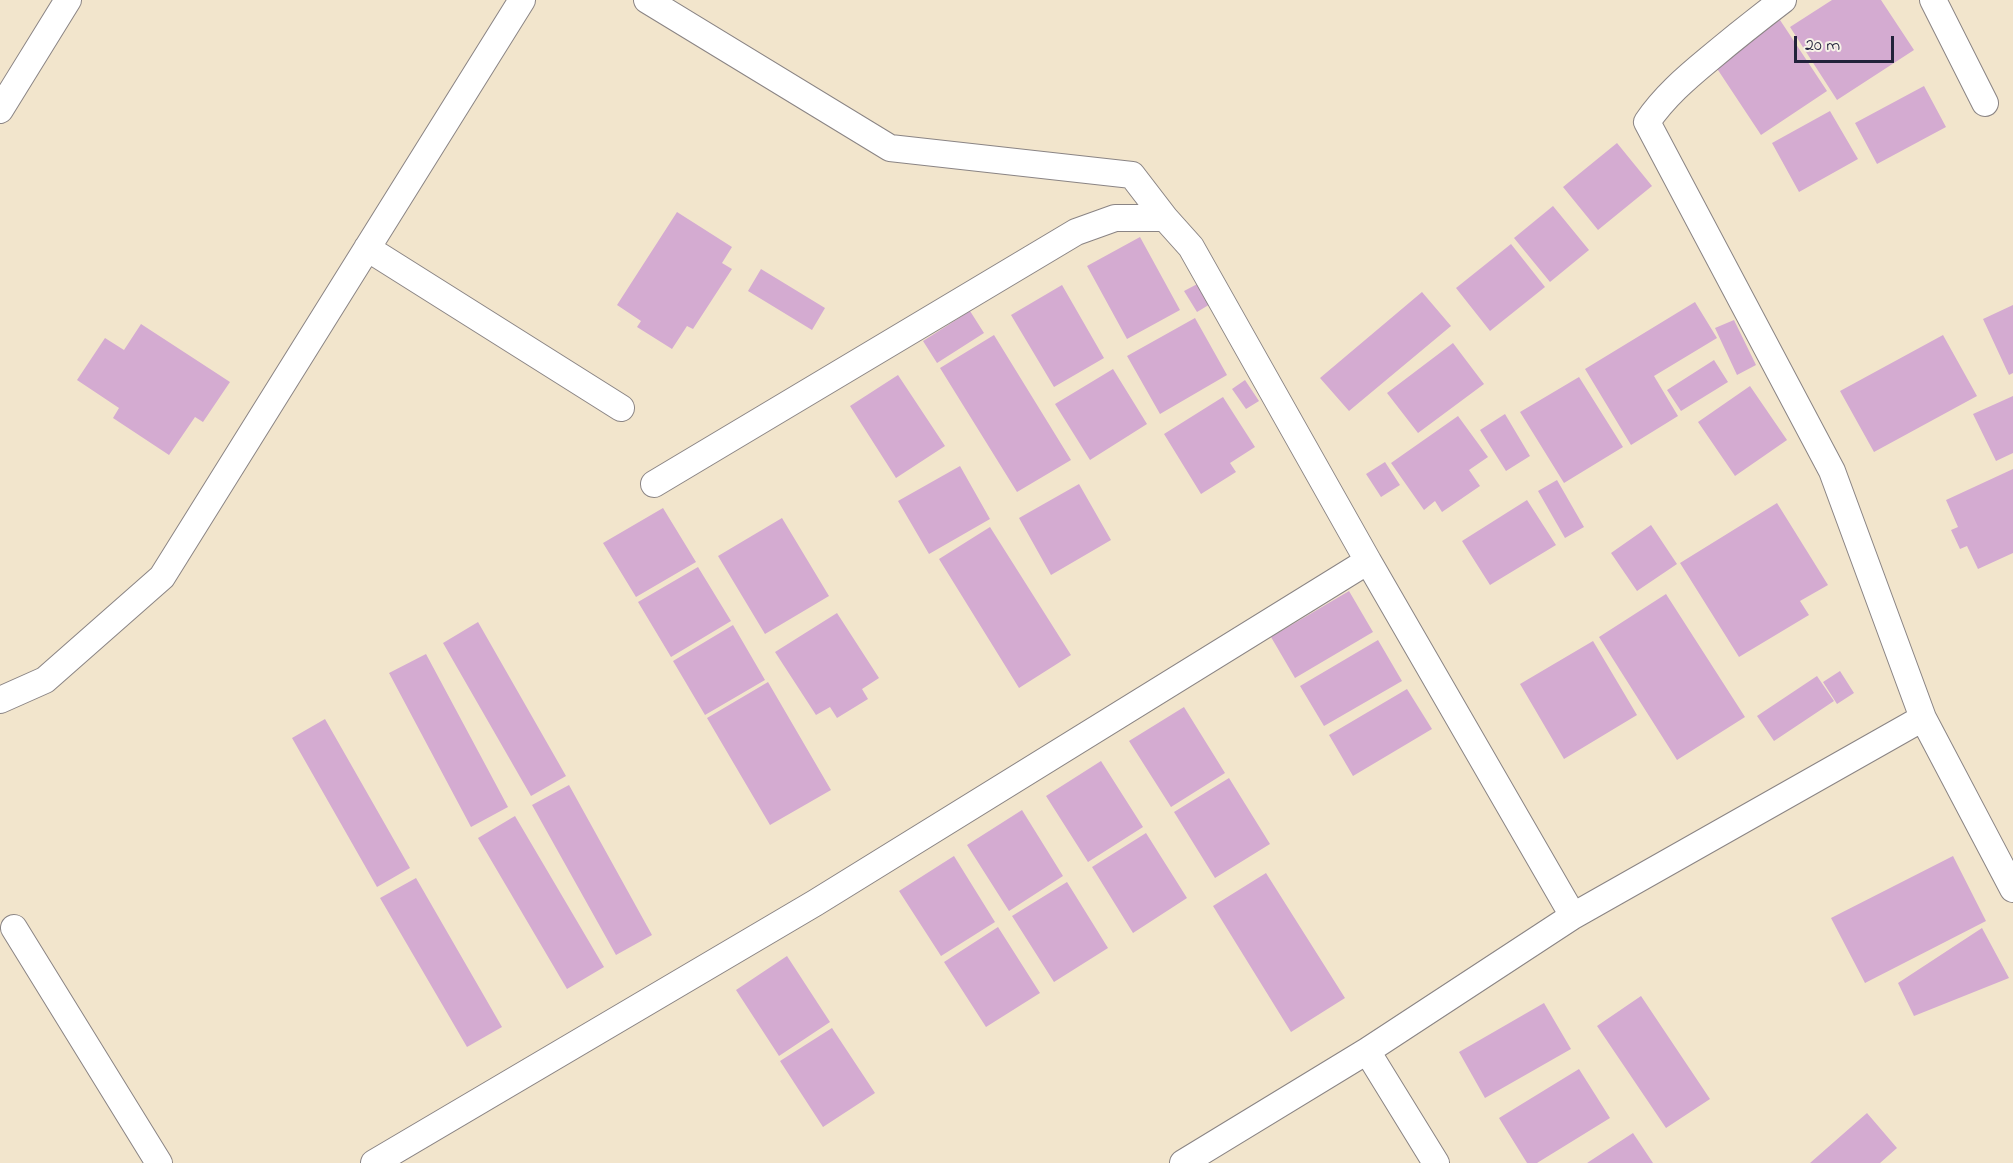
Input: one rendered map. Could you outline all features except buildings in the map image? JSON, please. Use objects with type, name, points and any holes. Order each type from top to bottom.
[{"type":"street","points":[[0,110],[68,0]]},
{"type":"street","points":[[0,700],[45,680],[162,577],[522,0]]},
{"type":"street","points":[[647,0],[890,148],[1132,175],[1191,247],[1368,561],[1573,916]]},
{"type":"street","points":[[1784,0],[1748,26],[1674,88],[1647,122],[1832,471],[1923,718],[2013,889]]},
{"type":"street","points":[[1933,0],[1985,103]]},
{"type":"street","points":[[654,484],[1076,232],[1115,218],[1165,218]]},
{"type":"street","points":[[367,248],[621,408]]},
{"type":"street","points":[[374,1163],[815,903],[1368,561]]},
{"type":"street","points":[[1183,1163],[1367,1051],[1573,916],[1923,718]]},
{"type":"street","points":[[14,928],[159,1163]]},
{"type":"street","points":[[1367,1051],[1436,1163]]}]
